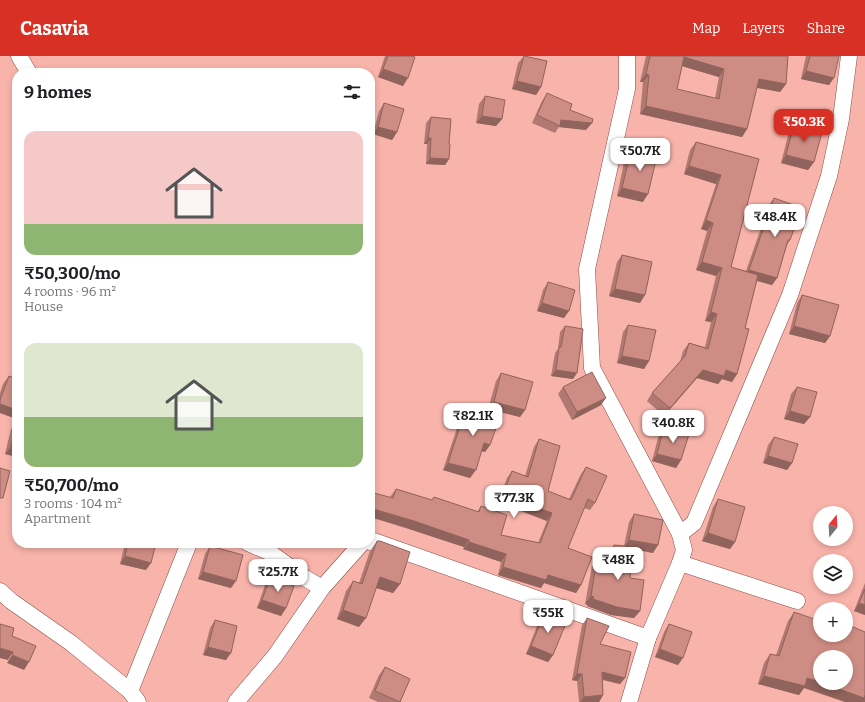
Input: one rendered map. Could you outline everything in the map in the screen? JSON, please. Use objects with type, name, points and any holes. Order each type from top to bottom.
[{"type":"street","points":[[19,56],[26,68]]},
{"type":"street","points":[[627,56],[627,89],[587,269],[592,368],[680,534],[684,550],[680,563],[648,638],[629,702]]},
{"type":"street","points":[[680,534],[694,523],[790,295],[829,176],[841,118],[849,56]]},
{"type":"street","points":[[375,541],[648,638]]},
{"type":"street","points":[[0,591],[11,601],[71,643],[134,697],[187,548]]},
{"type":"street","points":[[260,548],[269,552],[322,588]]},
{"type":"street","points":[[236,702],[275,656],[322,588],[358,548]]},
{"type":"street","points":[[680,563],[797,601]]},
{"type":"building","points":[[388,56],[415,57],[408,78],[383,69]]},
{"type":"building","points":[[524,56],[547,61],[541,87],[517,81]]},
{"type":"building","points":[[650,56],[788,56],[786,84],[759,79],[747,129],[646,106],[649,75],[646,74]],"holes":[[[684,57],[724,69],[719,99],[677,89]]]},
{"type":"building","points":[[810,56],[839,56],[834,78],[806,71]]},
{"type":"building","points":[[547,93],[572,104],[570,110],[593,119],[592,123],[561,120],[560,126],[537,115]]},
{"type":"building","points":[[485,96],[505,100],[502,119],[482,116]]},
{"type":"building","points":[[384,103],[404,109],[397,132],[378,127]]},
{"type":"building","points":[[431,117],[451,119],[449,159],[430,158],[431,138],[428,138]]},
{"type":"building","points":[[794,124],[822,132],[814,162],[786,155]]},
{"type":"building","points":[[696,142],[759,159],[731,267],[758,275],[745,328],[749,329],[737,374],[726,370],[724,376],[703,370],[670,408],[652,393],[685,356],[689,343],[708,349],[717,314],[711,312],[722,268],[702,262],[713,223],[706,220],[721,175],[689,166]]},
{"type":"building","points":[[631,150],[657,156],[648,194],[622,188]]},
{"type":"building","points":[[774,198],[802,208],[790,240],[788,240],[777,278],[749,270]]},
{"type":"building","points":[[622,255],[652,262],[645,295],[615,289]]},
{"type":"building","points":[[548,282],[575,290],[569,311],[542,303]]},
{"type":"building","points":[[802,295],[839,305],[830,336],[794,326]]},
{"type":"building","points":[[628,325],[656,330],[649,361],[622,356]]},
{"type":"building","points":[[565,326],[583,329],[577,373],[556,370],[559,347],[561,347]]},
{"type":"building","points":[[592,372],[606,398],[577,412],[563,387]]},
{"type":"building","points":[[501,373],[533,382],[525,410],[494,402]]},
{"type":"building","points":[[9,376],[12,377],[12,408],[0,404],[0,400]]},
{"type":"building","points":[[797,387],[817,392],[810,417],[790,411]]},
{"type":"building","points":[[467,405],[500,417],[490,445],[484,443],[476,470],[448,463]]},
{"type":"building","points":[[664,427],[689,434],[681,460],[657,454]]},
{"type":"building","points":[[774,437],[798,444],[792,463],[768,456]]},
{"type":"building","points":[[539,439],[560,446],[548,491],[571,500],[586,467],[607,476],[595,503],[588,499],[568,548],[592,557],[581,585],[548,575],[546,580],[503,567],[506,554],[414,521],[375,509],[375,493],[393,498],[396,489],[432,500],[434,497],[479,512],[481,506],[507,515],[501,535],[540,543],[552,513],[503,495],[512,471],[528,477]]},
{"type":"building","points":[[0,468],[10,471],[3,498],[0,498]]},
{"type":"building","points":[[718,499],[745,507],[735,542],[708,533]]},
{"type":"building","points":[[634,514],[663,520],[658,545],[629,540]]},
{"type":"building","points":[[377,541],[380,541],[410,552],[400,584],[380,577],[366,618],[343,610],[353,581],[362,584]]},
{"type":"building","points":[[614,545],[633,547],[630,578],[644,580],[640,611],[617,607],[593,599],[594,597],[591,596],[597,559],[611,564]]},
{"type":"building","points":[[127,548],[155,548],[151,563],[125,556]]},
{"type":"building","points":[[209,548],[217,548],[243,555],[236,581],[203,572]]},
{"type":"building","points":[[270,578],[294,586],[286,608],[262,600]]},
{"type":"building","points":[[865,589],[865,605],[859,603]]},
{"type":"building","points":[[794,612],[813,619],[813,642],[853,642],[853,627],[865,632],[864,698],[842,690],[853,690],[853,650],[813,650],[813,680],[807,678],[805,686],[764,676],[770,654],[779,656]]},
{"type":"building","points":[[544,614],[566,623],[553,655],[531,646]]},
{"type":"building","points":[[587,618],[609,626],[600,644],[631,652],[625,678],[602,672],[603,695],[584,697],[582,674],[577,674]]},
{"type":"building","points":[[215,620],[237,626],[231,653],[208,647]]},
{"type":"building","points":[[0,624],[14,628],[12,636],[36,646],[29,662],[12,655],[13,652],[0,648]]},
{"type":"building","points":[[669,624],[692,632],[683,658],[660,649]]},
{"type":"building","points":[[385,667],[410,679],[400,702],[375,691]]}]
